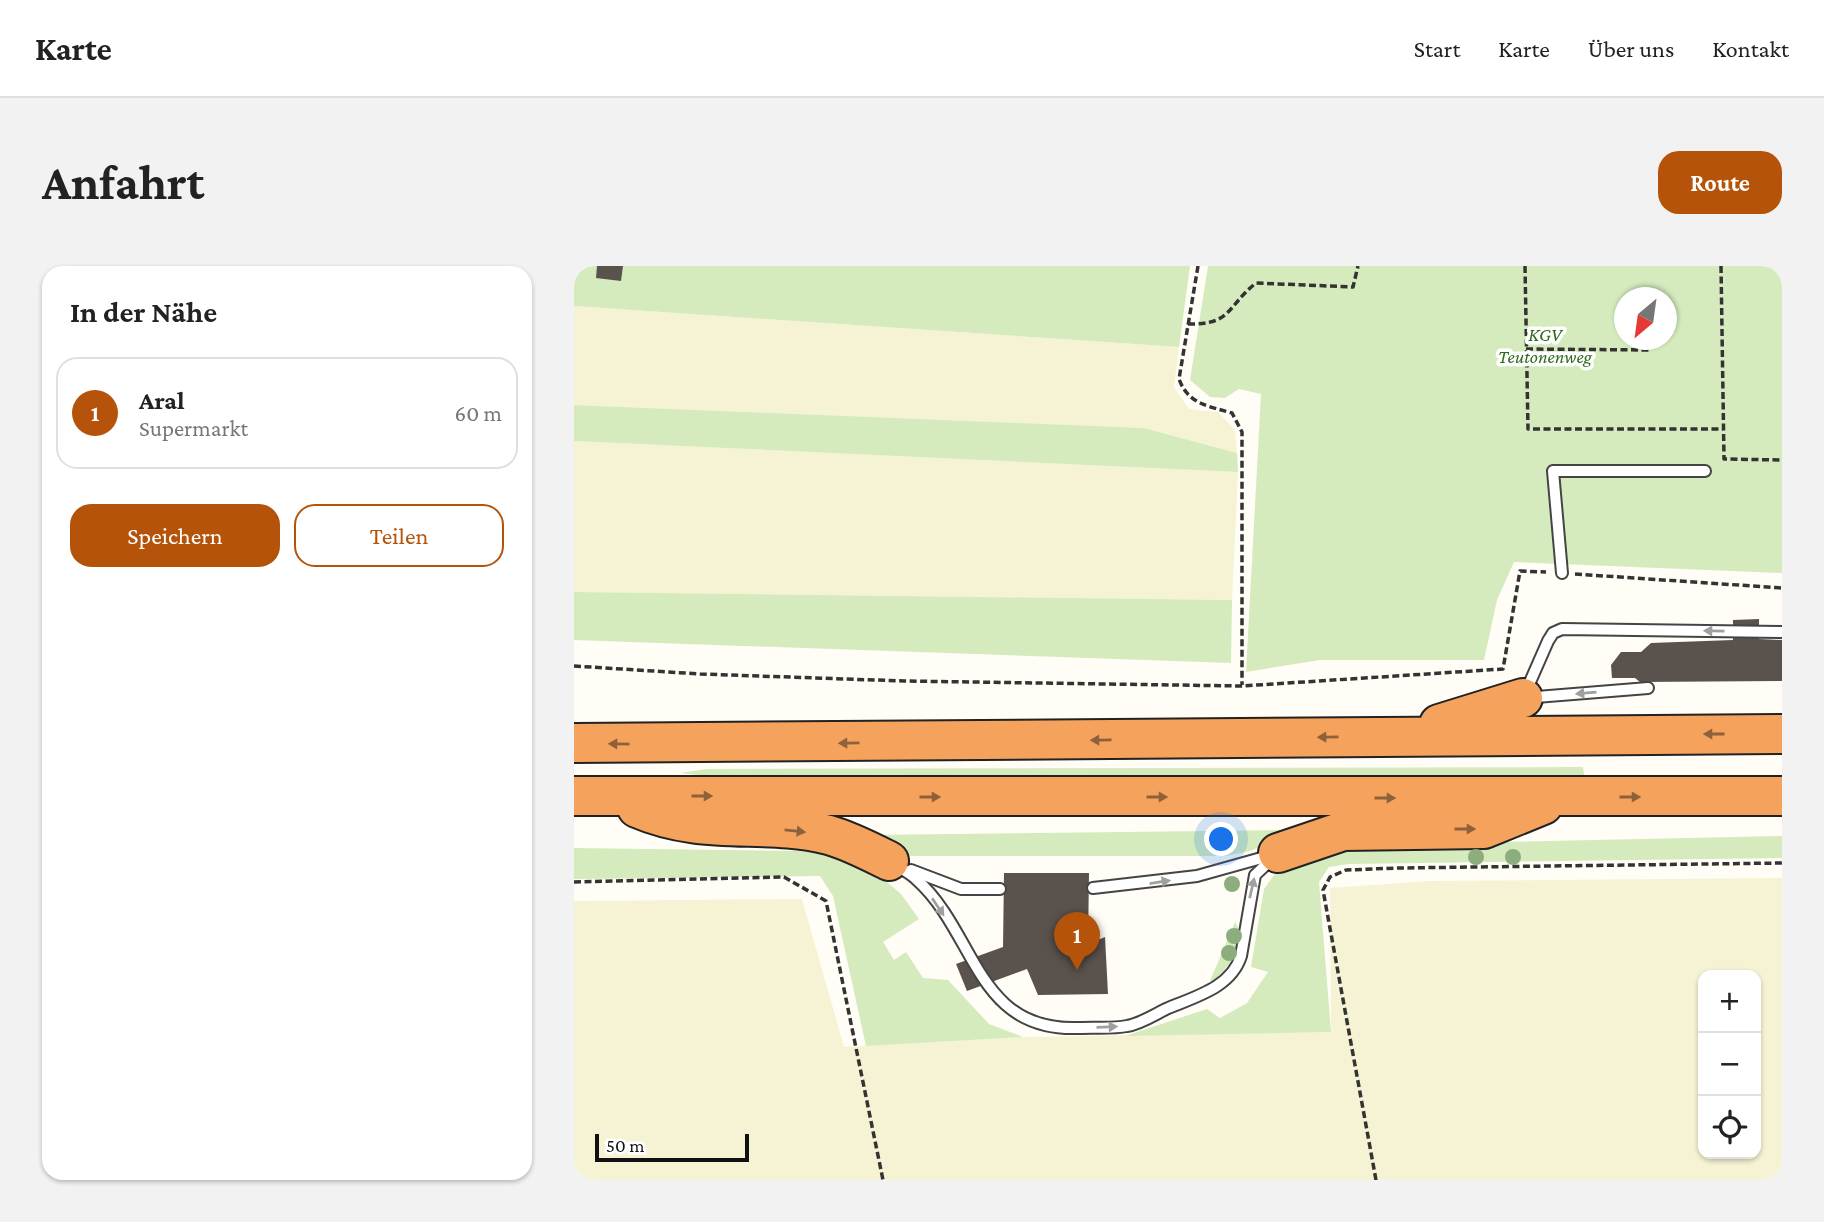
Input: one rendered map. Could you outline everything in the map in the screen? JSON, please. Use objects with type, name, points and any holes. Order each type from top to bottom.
[{"type":"highway","points":[[1396,736],[1524,698]]},
{"type":"highway","points":[[574,743],[1782,734]]},
{"type":"highway","points":[[592,796],[1782,796]]},
{"type":"highway","points":[[592,796],[666,820],[717,828],[773,829],[826,835],[889,861]]},
{"type":"highway","points":[[1278,853],[1343,831],[1484,829],[1562,798]]},
{"type":"lane","points":[[1562,573],[1553,471],[1705,471]]},
{"type":"lane","points":[[1648,688],[1524,698],[1548,641],[1562,629],[1782,632]]},
{"type":"lane","points":[[889,861],[916,879],[935,901],[991,991],[1005,1005],[1042,1025],[1062,1029],[1128,1026],[1221,985],[1238,967],[1255,875],[1278,853]]},
{"type":"lane","points":[[1093,888],[1197,876],[1278,853]]},
{"type":"lane","points":[[889,861],[961,889],[1000,888]]},
{"type":"path","points":[[1198,266],[1180,379],[1184,391],[1193,402],[1232,413],[1242,432],[1242,686]]},
{"type":"path","points":[[1188,324],[1214,323],[1233,309],[1240,295],[1256,283],[1353,287],[1358,266]]},
{"type":"path","points":[[1525,266],[1528,429],[1723,429]]},
{"type":"path","points":[[1721,266],[1724,459],[1782,460]]},
{"type":"path","points":[[1526,349],[1614,350]]},
{"type":"path","points":[[574,666],[890,681],[1242,686],[1503,669],[1520,571],[1782,588]]},
{"type":"path","points":[[1376,1180],[1323,890],[1330,877],[1346,870],[1385,868],[1782,863]]},
{"type":"path","points":[[574,882],[784,877],[826,901],[883,1180]]},
{"type":"shaded area","points":[[574,306],[1179,347],[1174,387],[1189,409],[1218,412],[1235,430],[1237,453],[1144,428],[574,405]]},
{"type":"shaded area","points":[[574,441],[1238,472],[1232,600],[574,592]]},
{"type":"shaded area","points":[[1782,878],[1782,1180],[574,1180],[574,901],[802,899],[844,1047],[1023,1037],[1331,1032],[1330,888],[1429,881]]},
{"type":"green space","points":[[574,266],[1190,266],[1179,347],[574,306]]},
{"type":"green space","name":"KGV Teutonenweg","points":[[1208,266],[1782,266],[1782,573],[1514,562],[1497,600],[1484,660],[1320,660],[1246,672],[1261,394],[1239,389],[1225,398],[1210,397],[1190,380]]},
{"type":"green space","points":[[574,405],[1144,428],[1237,453],[1238,472],[574,441]]},
{"type":"green space","points":[[574,592],[1232,600],[1231,663],[574,640]]},
{"type":"green space","points":[[1583,767],[1584,775],[714,777],[680,773],[707,769]]},
{"type":"green space","points":[[1298,830],[1250,851],[1226,856],[908,856],[866,835]]},
{"type":"green space","points":[[1782,836],[1782,858],[1349,864],[1329,867],[1319,882],[1331,1032],[1125,1036],[1207,1009],[1220,1018],[1247,1003],[1268,972],[1251,967],[1264,889],[1282,864],[1362,845]]},
{"type":"green space","points":[[574,848],[798,851],[859,858],[901,894],[919,919],[883,942],[894,960],[906,952],[923,978],[948,980],[989,1024],[1023,1037],[866,1046],[833,896],[820,876],[574,879]]},
{"type":"green space","points":[[1235,922],[1241,933],[1234,958],[1215,981],[1210,981]]},
{"type":"building","points":[[597,266],[623,266],[621,281],[596,278]]},
{"type":"building","points":[[1759,619],[1759,639],[1782,640],[1782,681],[1640,682],[1635,678],[1612,678],[1611,665],[1621,652],[1641,652],[1651,643],[1733,640],[1733,620]]},
{"type":"building","points":[[1004,873],[1089,873],[1088,944],[1105,937],[1108,994],[1038,995],[1027,969],[967,991],[956,964],[1003,947]]},
{"type":"place","name":"Aral","points":[[1077,970]]}]
